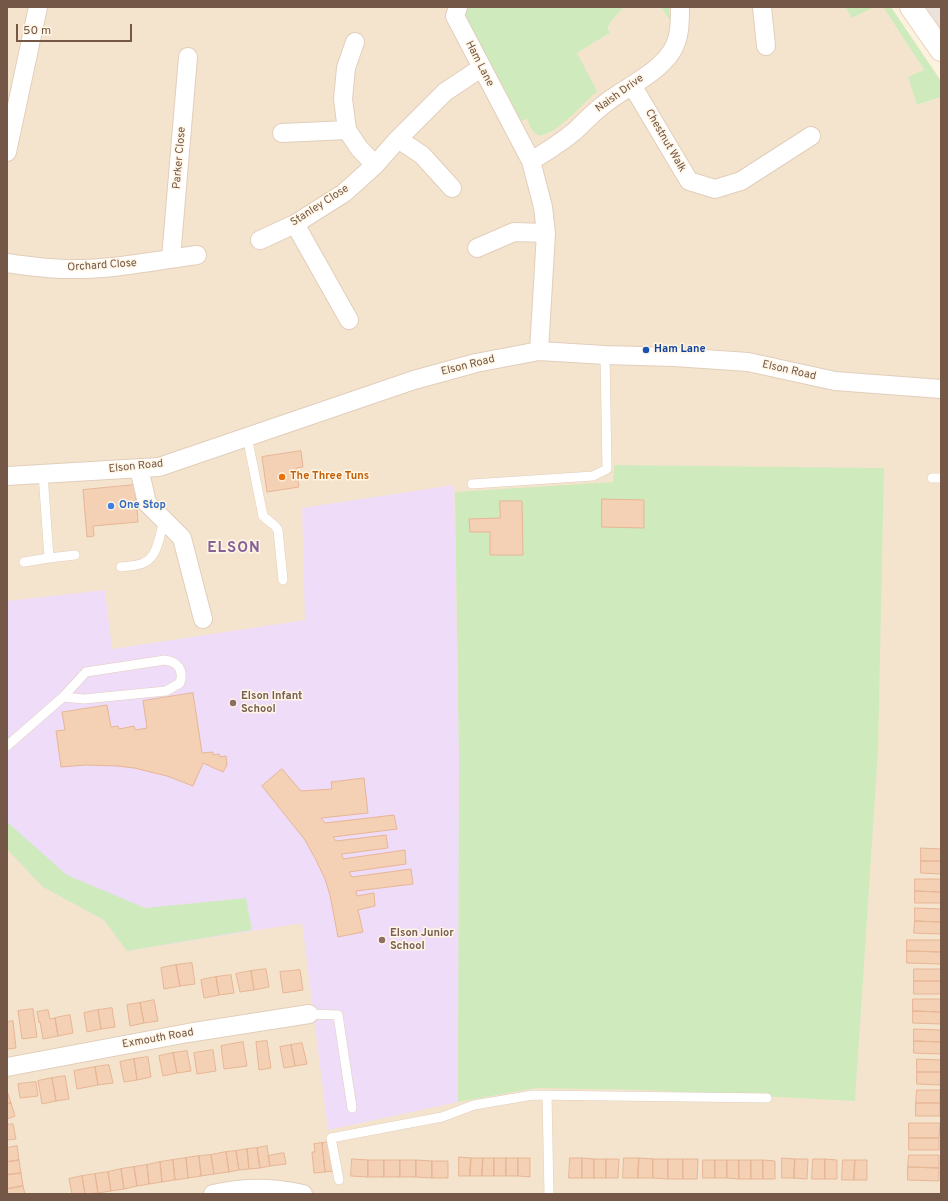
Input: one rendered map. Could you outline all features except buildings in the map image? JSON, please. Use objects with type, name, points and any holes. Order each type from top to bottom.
[{"type":"street","points":[[7,152],[38,7]]},
{"type":"street","name":"Ham Lane","points":[[458,7],[455,16],[531,161],[543,207],[546,233],[539,351]]},
{"type":"street","name":"Naish Drive","points":[[531,161],[564,139],[608,101],[653,70],[667,57],[677,40],[680,7]]},
{"type":"street","points":[[762,7],[766,46]]},
{"type":"street","points":[[912,7],[941,50]]},
{"type":"street","points":[[355,42],[346,68],[344,99],[347,130],[359,148],[375,165]]},
{"type":"street","name":"Parker Close","points":[[172,258],[188,57]]},
{"type":"street","name":"Stanley Close","points":[[260,240],[295,224],[344,193],[375,165],[398,139],[445,92],[481,68]]},
{"type":"street","name":"Chestnut Walk","points":[[632,85],[688,182],[715,189],[741,181],[811,136]]},
{"type":"street","points":[[282,133],[347,130]]},
{"type":"street","points":[[398,139],[422,155],[452,188]]},
{"type":"street","points":[[295,224],[349,320]]},
{"type":"street","points":[[477,248],[514,232],[546,233]]},
{"type":"street","name":"Orchard Close","points":[[7,262],[30,267],[69,270],[122,266],[197,255]]},
{"type":"street","name":"Elson Road","points":[[7,476],[159,467],[414,380],[476,363],[539,351],[748,362],[835,382],[941,389]]},
{"type":"street","points":[[138,468],[147,503],[182,538],[203,619]]},
{"type":"street","name":"Exmouth Road","points":[[7,1068],[188,1033],[309,1014]]},
{"type":"street","points":[[213,1194],[232,1190],[260,1188],[303,1194]]},
{"type":"lane","points":[[472,484],[593,476],[607,468],[605,355]]},
{"type":"lane","points":[[247,436],[263,516],[276,526],[278,530],[283,580]]},
{"type":"lane","points":[[43,474],[49,558]]},
{"type":"lane","points":[[120,567],[144,563],[152,558],[156,550],[164,520]]},
{"type":"lane","points":[[24,562],[75,555]]},
{"type":"lane","points":[[7,746],[63,697],[86,672],[165,660],[172,661],[179,668],[182,677],[180,683],[166,691],[84,699],[63,697]]},
{"type":"lane","points":[[309,1014],[338,1015],[352,1108]]},
{"type":"lane","points":[[339,1180],[332,1138],[442,1117],[474,1105],[533,1095],[767,1098]]},
{"type":"lane","points":[[547,1095],[549,1194]]},
{"type":"shaded area","points":[[7,7],[466,7],[518,122],[527,119],[534,132],[538,135],[542,135],[550,133],[577,53],[610,33],[608,27],[609,24],[624,7],[661,7],[670,22],[669,7],[845,7],[852,18],[875,7],[883,7],[924,70],[918,105],[941,97],[941,1194],[7,1194]]},
{"type":"shaded area","points":[[923,7],[941,7],[941,32]]},
{"type":"shaded area","points":[[454,485],[459,757],[458,1102],[328,1130],[302,923],[127,951],[104,920],[43,887],[7,849],[7,601],[105,590],[112,649],[305,620],[302,508]]},
{"type":"green space","points":[[466,7],[624,7],[609,24],[608,28],[610,33],[577,53],[597,91],[560,126],[544,135],[538,135],[532,130],[527,119],[518,122],[471,29],[466,16]]},
{"type":"green space","points":[[661,7],[669,7],[671,23]]},
{"type":"green space","points":[[845,7],[875,7],[852,18]]},
{"type":"green space","points":[[883,7],[891,7],[941,81],[941,97],[917,105],[908,77],[924,70]]},
{"type":"green space","points":[[614,465],[884,468],[878,751],[855,1101],[642,1090],[536,1088],[458,1102],[459,757],[455,492],[613,482]]},
{"type":"green space","points":[[7,822],[67,875],[145,908],[246,898],[252,930],[127,951],[104,920],[43,887],[7,849]]},
{"type":"place","name":"Ham Lane","points":[[646,350]]},
{"type":"place","name":"The Three Tuns","points":[[282,477]]},
{"type":"place","name":"One Stop","points":[[111,506]]},
{"type":"place","name":"Elson Infant School","points":[[233,703]]},
{"type":"place","name":"Elson Junior School","points":[[382,940]]},
{"type":"district","name":"ELSON","points":[[234,549]]}]
